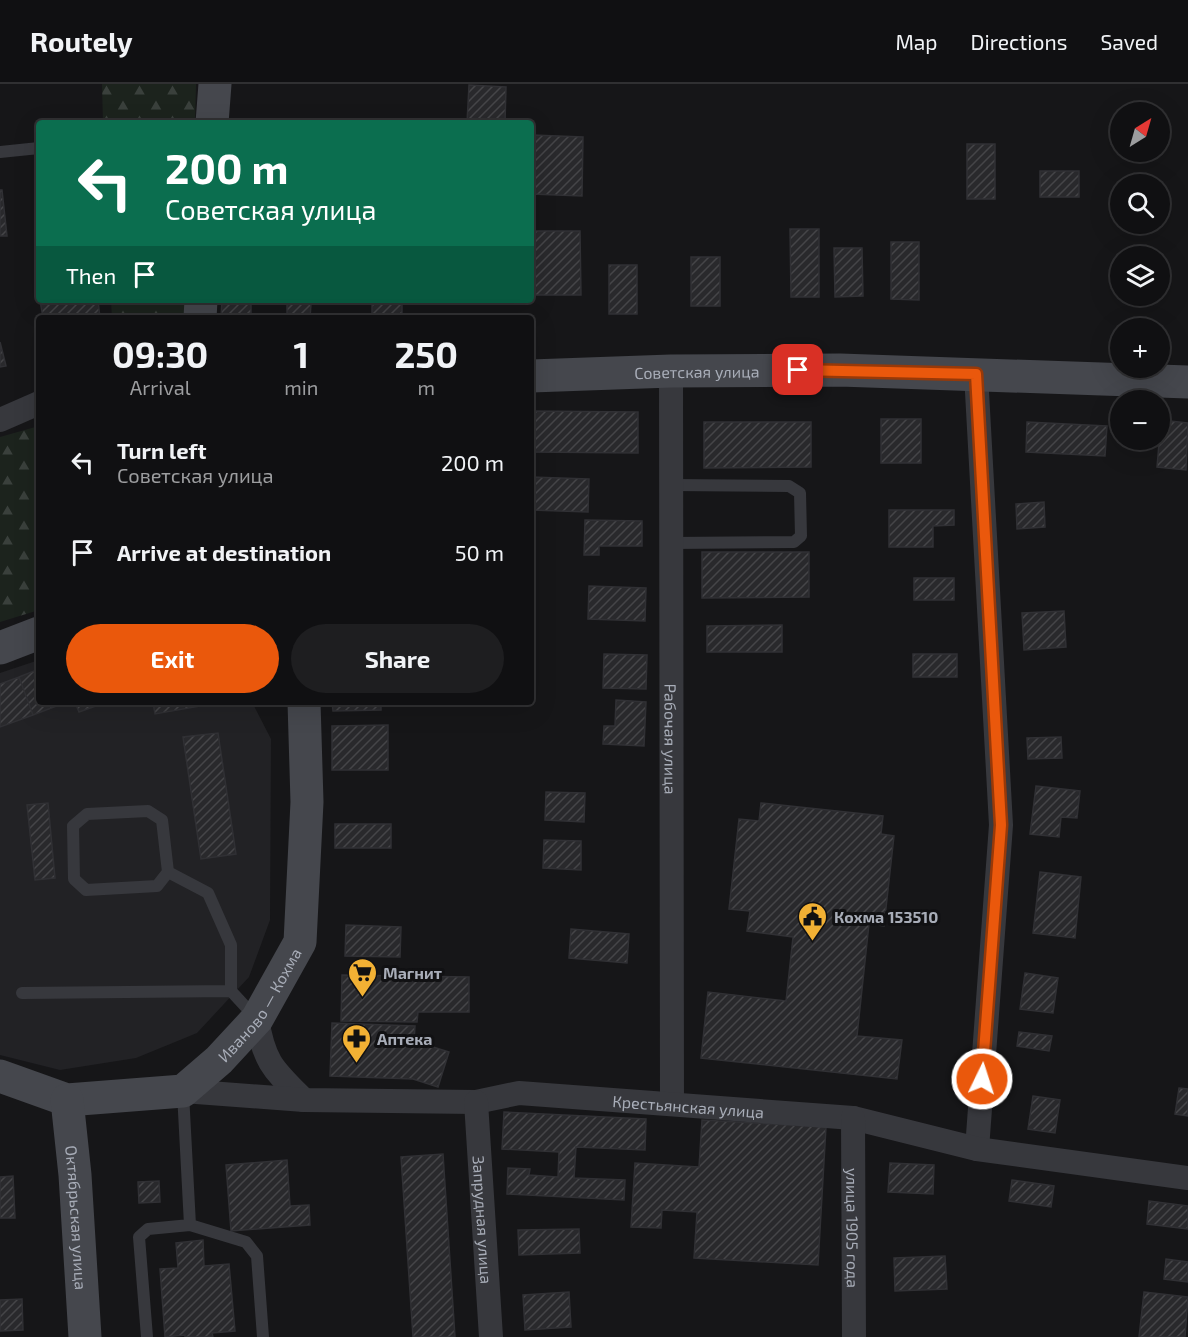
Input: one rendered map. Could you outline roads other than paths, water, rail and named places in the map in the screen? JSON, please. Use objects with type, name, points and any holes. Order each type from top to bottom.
[{"type":"main road","points":[[212,120],[215,84]]},
{"type":"main road","name":"Советская улица","points":[[534,376],[671,371],[840,370],[1188,382]]},
{"type":"main road","points":[[0,648],[36,634]]},
{"type":"main road","name":"Иваново — Кохма","points":[[183,1091],[219,1060],[257,1019],[300,942],[307,802],[302,705]]},
{"type":"main road","points":[[0,1076],[67,1100],[183,1091]]},
{"type":"main road","name":"Октябрьская улица","points":[[67,1100],[75,1175],[85,1337]]},
{"type":"street","name":"Рабочая улица","points":[[671,371],[672,1104]]},
{"type":"street","points":[[976,374],[1001,825],[977,1149]]},
{"type":"street","points":[[0,420],[36,404]]},
{"type":"street","points":[[257,1019],[261,1046],[273,1070],[304,1100]]},
{"type":"street","name":"Крестьянская улица","points":[[183,1091],[304,1100],[476,1102],[519,1093],[853,1118],[977,1149],[1188,1178]]},
{"type":"street","name":"Запрудная улица","points":[[476,1102],[491,1337]]},
{"type":"street","name":"улица 1905 года","points":[[853,1118],[854,1337]]},
{"type":"lane","points":[[0,152],[36,148]]},
{"type":"lane","points":[[671,485],[789,486],[800,493],[801,536],[794,542],[671,543]]},
{"type":"lane","points":[[148,811],[162,820],[168,873],[157,886],[87,890],[74,879],[73,826],[87,814],[148,811]]},
{"type":"lane","points":[[168,873],[208,893],[231,945],[231,991],[257,1019]]},
{"type":"lane","points":[[22,993],[231,991]]},
{"type":"lane","points":[[183,1091],[190,1225]]},
{"type":"lane","points":[[147,1337],[139,1237],[148,1229],[190,1225],[246,1242],[256,1256],[263,1337]]},
{"type":"place","name":"Кохма 153510","points":[[813,942]]},
{"type":"place","name":"Магнит","points":[[362,998]]},
{"type":"place","name":"Аптека","points":[[356,1064]]}]
